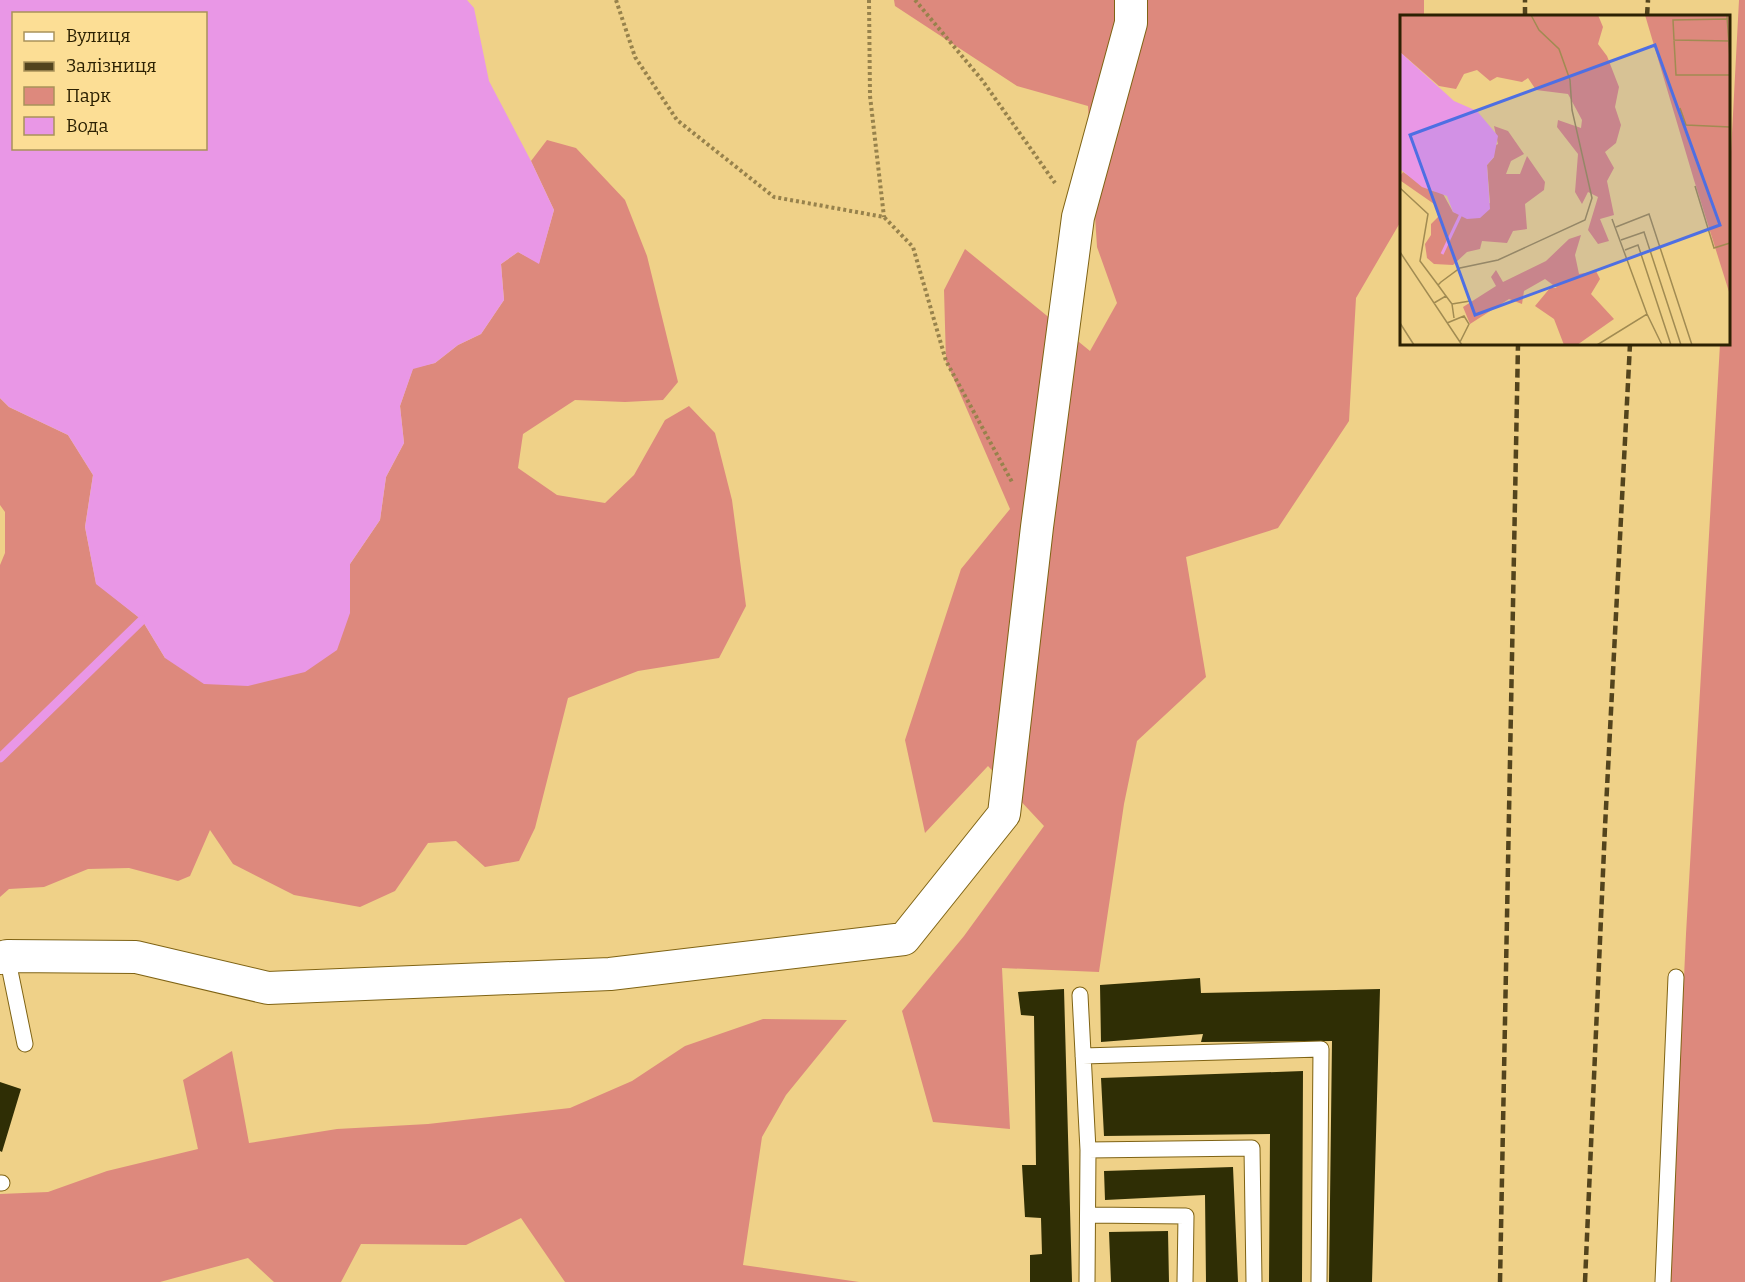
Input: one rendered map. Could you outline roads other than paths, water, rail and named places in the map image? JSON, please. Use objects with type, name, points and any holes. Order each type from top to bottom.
[{"type":"street","points":[[4,957],[136,957],[268,988],[610,974],[904,939],[1004,814],[1037,527],[1078,217],[1131,23],[1131,0]]},
{"type":"lane","points":[[4,957],[25,1044]]},
{"type":"lane","points":[[1663,1282],[1676,977]]},
{"type":"lane","points":[[1080,995],[1088,1150],[1087,1282]]},
{"type":"lane","points":[[1083,1056],[1321,1049],[1319,1282]]},
{"type":"lane","points":[[1088,1150],[1252,1148],[1254,1282]]},
{"type":"lane","points":[[1088,1215],[1185,1216],[1185,1282]]},
{"type":"water","points":[[0,0],[467,0],[474,8],[489,81],[554,210],[539,264],[518,252],[501,264],[504,300],[481,334],[458,345],[435,363],[413,369],[400,406],[404,443],[386,477],[380,520],[350,564],[350,613],[337,650],[305,672],[248,686],[204,684],[165,658],[142,620],[96,584],[85,527],[93,475],[68,435],[9,407],[0,398]]},
{"type":"waterway","points":[[0,758],[142,620]]},
{"type":"railway","points":[[1525,0],[1525,15]]},
{"type":"railway","points":[[1647,15],[1648,0]]},
{"type":"railway","points":[[1500,1282],[1518,345]]},
{"type":"railway","points":[[1585,1282],[1605,827],[1630,345]]}]
